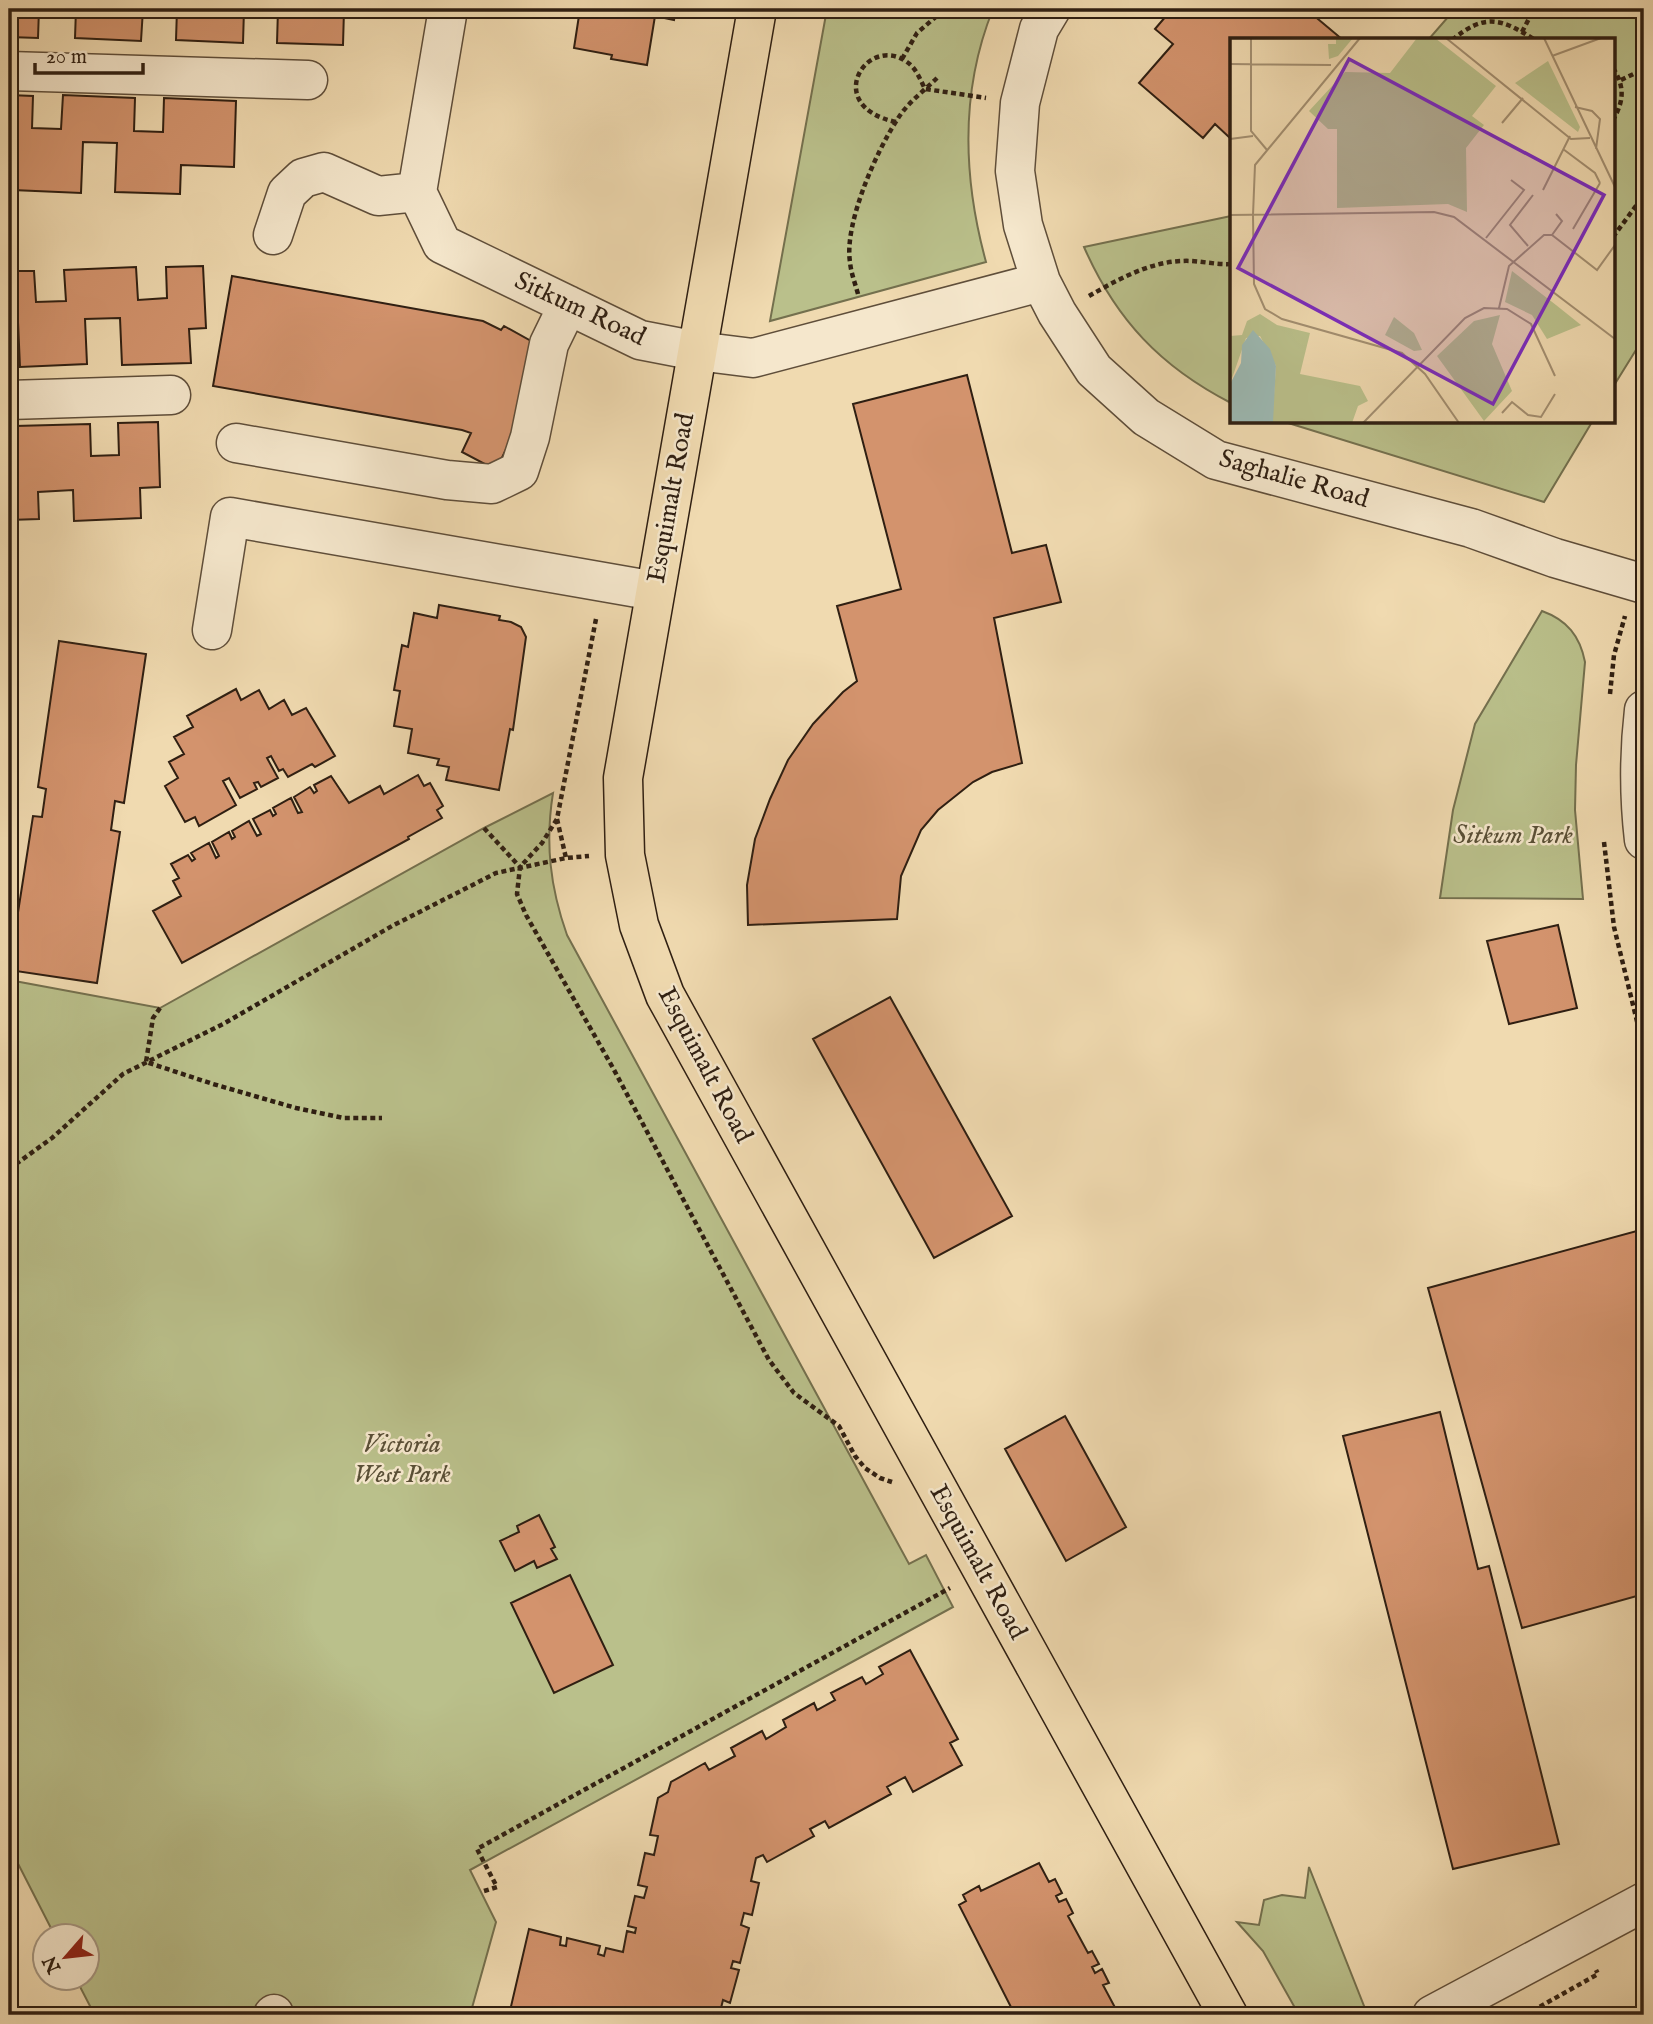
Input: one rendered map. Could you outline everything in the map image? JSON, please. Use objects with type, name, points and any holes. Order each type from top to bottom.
[{"type":"main road","name":"Esquimalt Road","points":[[757,9],[623,778],[625,855],[639,925],[665,995],[1228,2015]]},
{"type":"street","points":[[273,235],[287,193],[303,178],[324,172],[378,196],[417,192],[448,9]]},
{"type":"street","name":"Saghalie Road","points":[[1051,9],[1039,29],[1020,103],[1015,171],[1023,225],[1049,298],[1094,370],[1146,417],[1216,460],[1471,528],[1544,555],[1644,583]]},
{"type":"street","points":[[9,71],[308,80]]},
{"type":"street","name":"Sitkum Road","points":[[417,192],[442,244],[640,340],[696,351],[753,358],[867,328],[1049,298]]},
{"type":"street","points":[[236,443],[447,480],[492,484],[519,471],[530,437],[550,344],[568,305]]},
{"type":"street","points":[[9,400],[172,395]]},
{"type":"street","points":[[212,630],[230,517],[655,591]]},
{"type":"street","points":[[1644,710],[1641,813],[1644,840]]},
{"type":"street","points":[[1432,2015],[1644,1902]]},
{"type":"path","points":[[902,59],[917,33],[945,9]]},
{"type":"path","points":[[1522,32],[1534,9]]},
{"type":"path","points":[[1454,38],[1467,28],[1483,21],[1516,27],[1532,38]]},
{"type":"path","points":[[896,122],[873,115],[863,107],[856,84],[858,73],[867,63],[886,55],[902,59],[914,68],[925,89]]},
{"type":"path","points":[[1620,80],[1644,69]]},
{"type":"path","points":[[1614,70],[1623,92],[1614,118]]},
{"type":"path","points":[[867,328],[849,261],[850,243],[862,194],[872,165],[896,122],[912,101],[938,77]]},
{"type":"path","points":[[925,89],[1020,103]]},
{"type":"path","points":[[1614,236],[1644,195]]},
{"type":"path","points":[[1049,298],[1101,289],[1161,264],[1182,261],[1230,264]]},
{"type":"path","points":[[603,580],[557,819],[542,843],[520,867],[517,894],[769,1360],[794,1393],[839,1426],[855,1456],[865,1468],[880,1478],[893,1482],[898,1493]]},
{"type":"path","points":[[9,1169],[52,1138],[123,1074],[245,1011],[392,926],[496,873],[566,858],[557,819]]},
{"type":"path","points":[[484,828],[520,867]]},
{"type":"path","points":[[146,1062],[153,1018],[160,1008]]},
{"type":"path","points":[[146,1062],[296,1108],[344,1118],[382,1118]]},
{"type":"path","points":[[484,1891],[497,1887],[477,1849],[950,1589],[944,1577]]},
{"type":"path","points":[[1525,2015],[1598,1974]]},
{"type":"green space","points":[[827,9],[993,9],[975,71],[968,135],[973,199],[986,262],[770,321]]},
{"type":"green space","points":[[1455,9],[1644,9],[1644,337],[1614,385],[1614,38],[1430,38]]},
{"type":"green space","points":[[1230,216],[1230,402],[1183,374],[1143,339],[1111,297],[1084,247]]},
{"type":"green space","points":[[1291,424],[1591,424],[1544,502]]},
{"type":"green space","name":"Sitkum Park","points":[[1542,611],[1559,619],[1571,630],[1580,644],[1585,662],[1575,810],[1583,899],[1440,898],[1453,810],[1475,724]]},
{"type":"green space","name":"Victoria West Park","points":[[553,793],[549,847],[553,882],[567,935],[909,1564],[926,1555],[953,1607],[470,1870],[496,1922],[470,2015],[111,2015],[91,2008],[83,1993],[102,1993],[102,1923],[48,1923],[9,1846],[9,980],[160,1008],[484,828]]},
{"type":"green space","points":[[1309,1867],[1366,2011],[1357,2015],[1299,2015],[1263,1951],[1237,1922],[1259,1925],[1264,1900],[1282,1895],[1305,1898]]},
{"type":"building","points":[[9,9],[39,9],[38,38],[9,37]]},
{"type":"building","points":[[76,9],[143,9],[141,41],[75,38]]},
{"type":"building","points":[[177,9],[244,9],[243,43],[176,40]]},
{"type":"building","points":[[278,9],[361,9],[361,11],[344,10],[343,45],[277,43]]},
{"type":"building","points":[[580,9],[676,9],[674,20],[655,16],[647,65],[611,59],[612,55],[574,48]]},
{"type":"building","points":[[1172,9],[1187,9],[1195,16],[1201,9],[1306,9],[1341,38],[1230,38],[1230,138],[1215,124],[1203,138],[1139,83],[1173,44],[1155,29]]},
{"type":"building","points":[[9,95],[33,96],[32,128],[61,129],[63,95],[135,98],[134,131],[163,132],[164,98],[236,101],[234,167],[181,165],[180,194],[115,192],[117,143],[83,142],[81,193],[13,190],[14,171],[9,171]]},
{"type":"building","points":[[203,266],[206,328],[189,329],[191,363],[122,365],[120,318],[85,319],[87,364],[20,367],[18,322],[9,322],[9,271],[34,271],[36,302],[66,301],[64,270],[136,267],[138,300],[167,298],[166,267]]},
{"type":"building","points":[[232,276],[483,321],[501,330],[504,326],[540,346],[523,414],[496,470],[462,452],[471,433],[462,430],[213,386]]},
{"type":"building","points":[[967,375],[1012,553],[1046,545],[1061,602],[994,618],[1022,763],[992,772],[973,782],[938,810],[921,830],[901,876],[897,919],[748,925],[747,885],[755,839],[770,799],[788,760],[813,724],[857,681],[837,606],[901,589],[853,404]]},
{"type":"building","points":[[158,422],[160,487],[140,488],[141,518],[74,521],[73,490],[38,492],[39,519],[9,520],[9,458],[16,458],[15,426],[90,424],[91,456],[119,455],[118,423]]},
{"type":"building","points":[[439,605],[500,616],[499,620],[521,627],[526,637],[513,730],[510,729],[499,790],[446,780],[449,767],[437,765],[439,759],[408,753],[412,729],[394,726],[400,691],[394,690],[402,645],[408,647],[414,613],[437,618]]},
{"type":"building","points":[[59,641],[146,654],[124,803],[115,801],[111,830],[120,832],[97,983],[9,970],[33,816],[42,817],[46,789],[38,787]]},
{"type":"building","points":[[236,689],[241,700],[259,690],[269,709],[284,700],[292,715],[306,708],[335,756],[288,777],[283,769],[279,771],[271,756],[267,758],[278,778],[261,787],[258,782],[254,783],[257,789],[240,798],[229,778],[223,781],[236,805],[199,826],[195,817],[185,822],[165,786],[178,778],[169,762],[184,754],[174,737],[193,727],[187,716]]},
{"type":"building","points":[[418,775],[424,786],[430,783],[443,806],[437,810],[442,818],[408,837],[409,839],[182,963],[153,911],[181,896],[173,881],[179,878],[171,864],[188,855],[192,861],[195,859],[191,853],[209,843],[216,858],[219,856],[212,842],[229,832],[232,839],[235,837],[232,831],[249,821],[257,836],[261,834],[253,819],[270,810],[273,816],[276,814],[273,808],[291,798],[298,813],[302,812],[294,797],[310,787],[314,793],[317,791],[314,785],[331,776],[349,803],[380,786],[384,794]]},
{"type":"building","points":[[1558,925],[1577,1008],[1509,1024],[1487,941]]},
{"type":"building","points":[[890,997],[1012,1216],[934,1258],[813,1039]]},
{"type":"building","points":[[1644,1229],[1644,1594],[1522,1628],[1428,1288]]},
{"type":"building","points":[[1440,1412],[1478,1569],[1489,1566],[1559,1844],[1453,1869],[1343,1436]]},
{"type":"building","points":[[1065,1416],[1126,1527],[1066,1561],[1005,1449]]},
{"type":"building","points":[[539,1515],[555,1547],[551,1549],[557,1559],[537,1568],[534,1561],[515,1571],[500,1541],[519,1532],[517,1526]]},
{"type":"building","points":[[570,1575],[613,1665],[554,1693],[511,1603]]},
{"type":"building","points":[[910,1650],[958,1739],[950,1743],[962,1765],[913,1792],[905,1777],[887,1787],[891,1794],[829,1828],[825,1821],[810,1829],[814,1836],[767,1862],[763,1855],[756,1858],[751,1881],[759,1883],[752,1915],[744,1913],[741,1925],[749,1928],[740,1963],[733,1961],[731,1968],[739,1970],[730,2003],[723,2000],[721,2008],[729,2010],[728,2015],[509,2015],[529,1929],[561,1937],[560,1945],[566,1946],[567,1938],[600,1946],[598,1954],[604,1956],[606,1948],[623,1952],[627,1931],[635,1933],[636,1928],[628,1926],[635,1896],[644,1898],[647,1887],[638,1885],[645,1853],[654,1855],[658,1836],[650,1835],[658,1798],[668,1792],[671,1782],[705,1763],[709,1770],[735,1756],[731,1748],[762,1731],[766,1739],[786,1727],[783,1720],[814,1703],[817,1710],[835,1700],[831,1693],[862,1677],[866,1684],[883,1674],[879,1667]]},
{"type":"building","points":[[1039,1863],[1049,1882],[1055,1879],[1062,1893],[1056,1896],[1059,1902],[1066,1899],[1073,1913],[1068,1916],[1088,1953],[1092,1951],[1099,1964],[1092,1967],[1095,1973],[1102,1969],[1109,1983],[1103,1985],[1119,2015],[1015,2015],[959,1905],[966,1901],[963,1895],[979,1886],[981,1891]]}]
